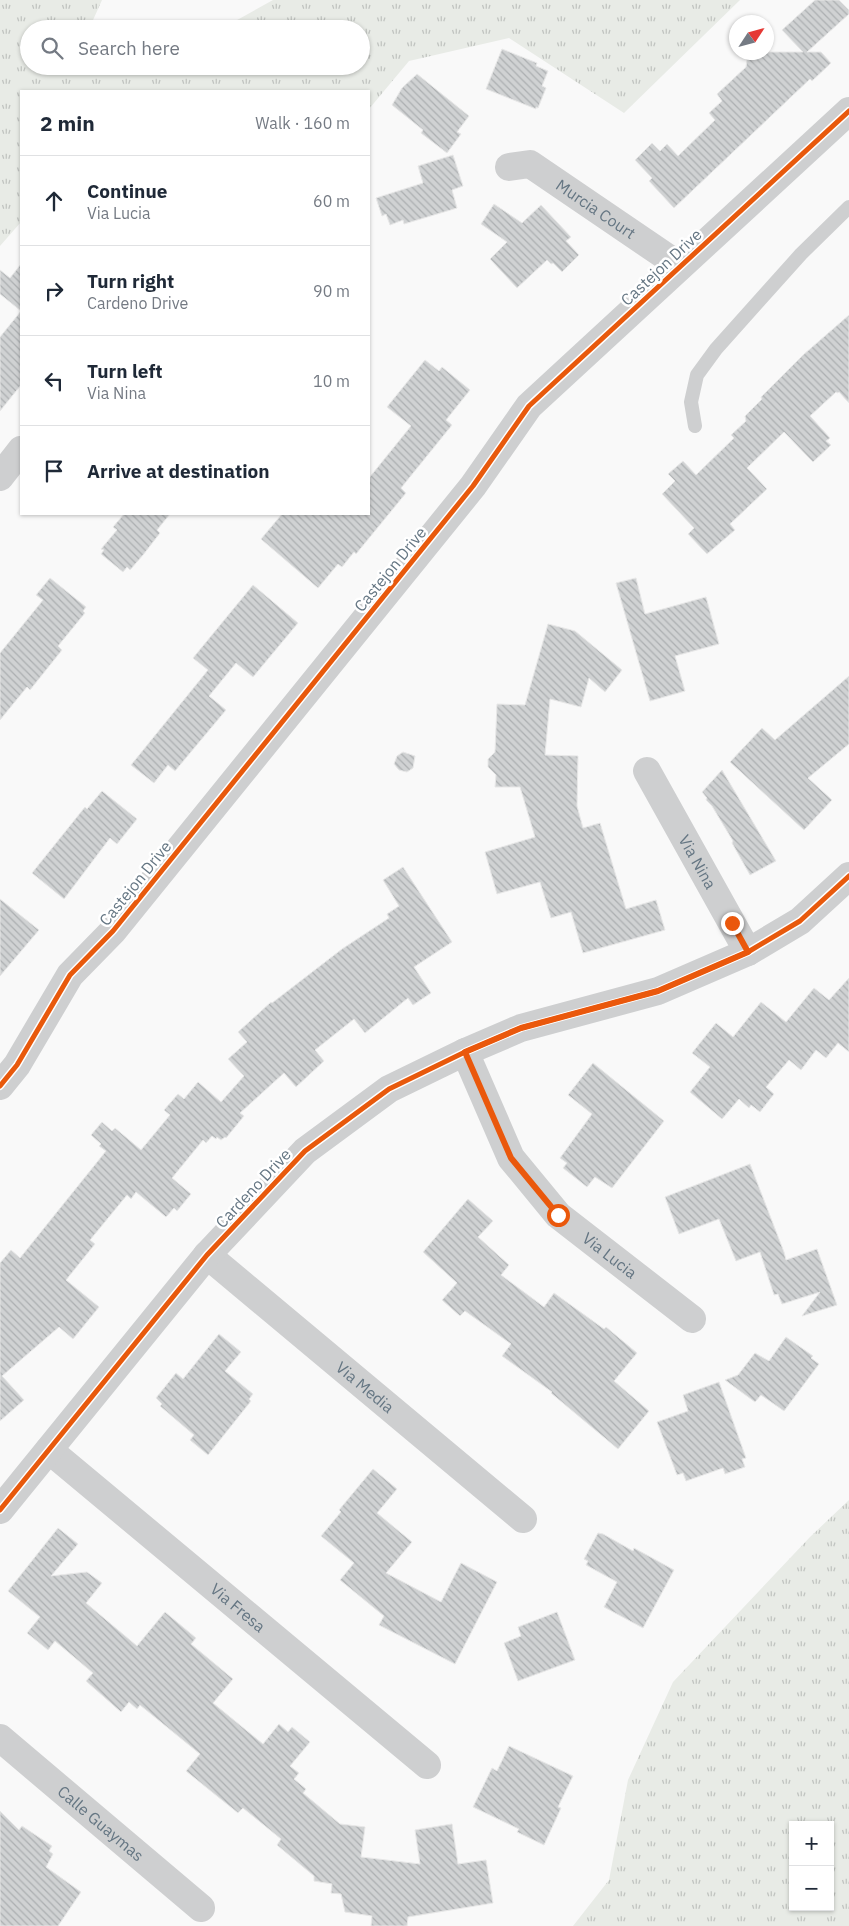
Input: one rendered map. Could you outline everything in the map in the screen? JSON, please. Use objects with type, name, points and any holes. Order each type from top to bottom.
[{"type":"street","name":"Castejon Drive","points":[[0,1086],[17,1065],[70,975],[113,931],[473,486],[529,406],[849,111]]},
{"type":"street","name":"Murcia Court","points":[[509,167],[530,164],[680,266]]},
{"type":"street","points":[[0,477],[20,451]]},
{"type":"street","name":"Via Nina","points":[[647,771],[748,952]]},
{"type":"street","name":"Cardeno Drive","points":[[0,1510],[207,1255],[305,1151],[389,1089],[465,1052],[521,1028],[658,991],[748,952],[800,922],[849,876]]},
{"type":"street","name":"Via Lucia","points":[[465,1052],[511,1158],[558,1215],[692,1319]]},
{"type":"street","name":"Via Media","points":[[207,1255],[523,1519]]},
{"type":"street","name":"Via Fresa","points":[[49,1450],[427,1765]]},
{"type":"street","name":"Calle Guaymas","points":[[0,1738],[201,1908]]},
{"type":"lane","points":[[695,426],[691,402],[697,374],[716,349],[795,261],[849,207]]},
{"type":"green space","points":[[0,0],[102,0],[93,20],[20,20],[20,75],[370,75],[370,20],[237,20],[273,0],[740,0],[624,113],[509,38],[409,61],[370,108],[370,90],[20,90],[20,223],[0,246]]},
{"type":"green space","points":[[849,1500],[849,1926],[573,1926],[609,1880],[628,1780],[673,1682],[810,1537]]},
{"type":"building","points":[[815,0],[839,0],[849,10],[849,14],[807,52],[821,52],[831,63],[812,81],[810,79],[674,208],[649,181],[652,178],[635,160],[652,143],[660,151],[667,144],[678,156],[715,120],[709,113],[722,101],[717,94],[746,67],[747,60],[774,60],[774,52],[803,52],[782,30]]},
{"type":"building","points":[[502,49],[537,63],[536,66],[548,71],[542,86],[546,88],[538,108],[536,107],[536,109],[486,89]]},
{"type":"building","points":[[417,74],[469,116],[457,132],[461,134],[447,153],[421,133],[423,130],[392,105],[402,88]]},
{"type":"building","points":[[453,155],[463,186],[452,190],[457,208],[404,224],[403,220],[390,225],[386,214],[382,216],[376,198],[423,183],[418,166]]},
{"type":"building","points":[[494,204],[522,223],[541,205],[571,237],[566,241],[579,255],[562,272],[547,260],[517,288],[490,259],[507,242],[481,224]]},
{"type":"building","points":[[20,265],[20,310],[0,294],[0,270],[10,278]]},
{"type":"building","points":[[20,312],[20,386],[0,411],[0,337]]},
{"type":"building","points":[[849,315],[849,403],[839,392],[836,392],[810,416],[830,438],[826,441],[831,445],[813,462],[784,432],[747,468],[767,489],[730,524],[735,530],[707,554],[688,534],[694,528],[662,494],[675,481],[668,474],[683,461],[696,475],[734,438],[731,435],[746,421],[745,416],[762,399],[761,397],[803,355]]},
{"type":"building","points":[[425,360],[439,371],[442,367],[470,390],[446,420],[452,425],[401,488],[406,493],[356,554],[354,552],[342,567],[338,564],[318,588],[261,539],[281,515],[370,515],[370,477],[411,426],[387,407]]},
{"type":"building","points":[[123,515],[169,515],[157,530],[160,533],[143,555],[130,570],[127,567],[123,572],[101,554],[104,550],[101,549],[117,530],[113,527]]},
{"type":"building","points":[[50,578],[86,607],[83,611],[85,613],[58,646],[62,650],[30,690],[27,687],[0,720],[0,653],[43,600],[36,595]]},
{"type":"building","points":[[636,578],[645,614],[706,597],[719,644],[675,656],[685,691],[650,701],[616,583]]},
{"type":"building","points":[[253,585],[298,623],[253,677],[236,663],[209,696],[226,710],[175,771],[168,765],[154,783],[131,765],[208,670],[193,658]]},
{"type":"building","points":[[548,624],[575,631],[622,670],[605,692],[589,678],[581,707],[550,699],[545,755],[578,756],[577,806],[583,828],[600,823],[626,909],[656,900],[665,930],[583,953],[571,912],[551,918],[540,882],[497,894],[485,852],[535,837],[520,787],[495,787],[496,775],[488,767],[488,759],[495,752],[497,704],[525,705]]},
{"type":"building","points":[[849,676],[849,744],[808,778],[832,800],[804,830],[730,762],[762,728],[775,740]]},
{"type":"building","points":[[403,752],[415,756],[413,768],[407,772],[399,770],[394,764],[397,756]]},
{"type":"building","points":[[722,770],[776,861],[750,875],[732,843],[733,841],[702,792]]},
{"type":"building","points":[[102,791],[137,819],[117,844],[110,838],[64,899],[32,873],[85,807],[87,809]]},
{"type":"building","points":[[403,867],[452,942],[414,967],[431,993],[413,1005],[408,998],[365,1033],[354,1019],[315,1050],[324,1061],[296,1087],[284,1073],[240,1113],[244,1116],[226,1138],[221,1140],[212,1136],[206,1143],[203,1140],[172,1178],[191,1194],[177,1211],[174,1208],[166,1217],[136,1192],[131,1199],[127,1195],[90,1240],[95,1244],[66,1280],[99,1307],[73,1339],[59,1327],[2,1376],[24,1400],[0,1421],[0,1263],[11,1250],[20,1258],[106,1151],[99,1146],[101,1144],[91,1135],[102,1122],[112,1131],[115,1128],[141,1150],[170,1115],[164,1110],[178,1094],[184,1099],[198,1082],[221,1102],[244,1076],[228,1059],[247,1042],[238,1032],[271,1002],[342,949],[389,918],[387,914],[399,906],[383,880]]},
{"type":"building","points":[[0,899],[39,930],[0,976]]},
{"type":"building","points":[[849,978],[849,1052],[838,1043],[826,1058],[816,1050],[801,1070],[789,1060],[766,1087],[774,1094],[760,1112],[751,1105],[749,1108],[739,1099],[722,1119],[690,1092],[710,1067],[692,1053],[716,1023],[733,1037],[761,1002],[786,1022],[814,988],[829,1000]]},
{"type":"building","points":[[593,1063],[664,1121],[612,1188],[595,1177],[587,1187],[563,1168],[567,1163],[560,1158],[592,1114],[568,1095]]},
{"type":"building","points":[[750,1164],[786,1260],[817,1249],[837,1305],[802,1316],[820,1292],[782,1304],[778,1294],[774,1295],[760,1252],[736,1261],[719,1219],[679,1234],[665,1197]]},
{"type":"building","points":[[468,1199],[493,1221],[478,1237],[509,1265],[501,1275],[544,1307],[554,1293],[604,1329],[606,1327],[637,1353],[614,1381],[649,1411],[618,1449],[552,1392],[502,1356],[511,1344],[465,1311],[460,1316],[442,1300],[457,1283],[423,1252]]},
{"type":"building","points":[[219,1334],[241,1352],[225,1371],[253,1394],[249,1399],[251,1401],[208,1455],[190,1440],[194,1435],[160,1406],[162,1404],[156,1398],[176,1373],[183,1379]]},
{"type":"building","points":[[786,1337],[813,1356],[811,1358],[819,1364],[784,1411],[761,1395],[755,1402],[725,1380],[738,1375],[755,1353],[769,1361]]},
{"type":"building","points":[[719,1382],[746,1458],[742,1459],[745,1467],[725,1474],[723,1468],[686,1481],[683,1473],[677,1475],[657,1422],[688,1411],[683,1395]]},
{"type":"building","points":[[373,1469],[397,1489],[377,1513],[412,1542],[386,1573],[441,1602],[461,1563],[497,1582],[455,1664],[379,1625],[384,1616],[340,1580],[354,1563],[321,1536],[341,1512],[339,1510]]},
{"type":"building","points":[[58,1528],[78,1544],[51,1576],[87,1572],[102,1583],[86,1603],[137,1646],[165,1612],[196,1638],[191,1644],[233,1679],[213,1703],[263,1744],[279,1724],[288,1732],[292,1727],[310,1742],[290,1766],[299,1773],[294,1779],[306,1789],[303,1793],[340,1824],[365,1827],[361,1857],[420,1864],[415,1830],[452,1824],[458,1864],[486,1860],[493,1903],[408,1917],[407,1926],[371,1926],[372,1916],[345,1912],[341,1894],[331,1893],[332,1884],[314,1881],[314,1876],[277,1845],[281,1839],[243,1808],[238,1813],[186,1771],[200,1754],[140,1705],[137,1709],[129,1702],[121,1712],[86,1681],[93,1673],[55,1641],[48,1650],[27,1633],[40,1617],[8,1591]]},
{"type":"building","points":[[598,1533],[633,1551],[634,1548],[674,1570],[643,1628],[604,1607],[617,1582],[586,1565],[588,1561],[584,1559]]},
{"type":"building","points":[[557,1612],[575,1660],[518,1681],[504,1643],[521,1636],[518,1627]]},
{"type":"building","points":[[509,1746],[573,1776],[558,1807],[561,1808],[544,1845],[517,1832],[519,1829],[473,1807],[492,1768],[497,1771]]},
{"type":"building","points":[[0,1811],[19,1830],[22,1826],[52,1846],[49,1851],[53,1854],[46,1867],[81,1892],[58,1926],[0,1926]]},
{"type":"cycle path","points":[[0,1086],[17,1065],[70,975],[113,931],[473,486],[529,406],[849,111]]},
{"type":"cycle path","points":[[0,1510],[207,1255],[305,1151],[389,1089],[465,1052],[521,1028],[658,991],[748,952],[800,921],[849,876]]},
{"type":"route","points":[[558,1215],[511,1158],[465,1052],[521,1028],[658,991],[748,952],[732,923]]}]
